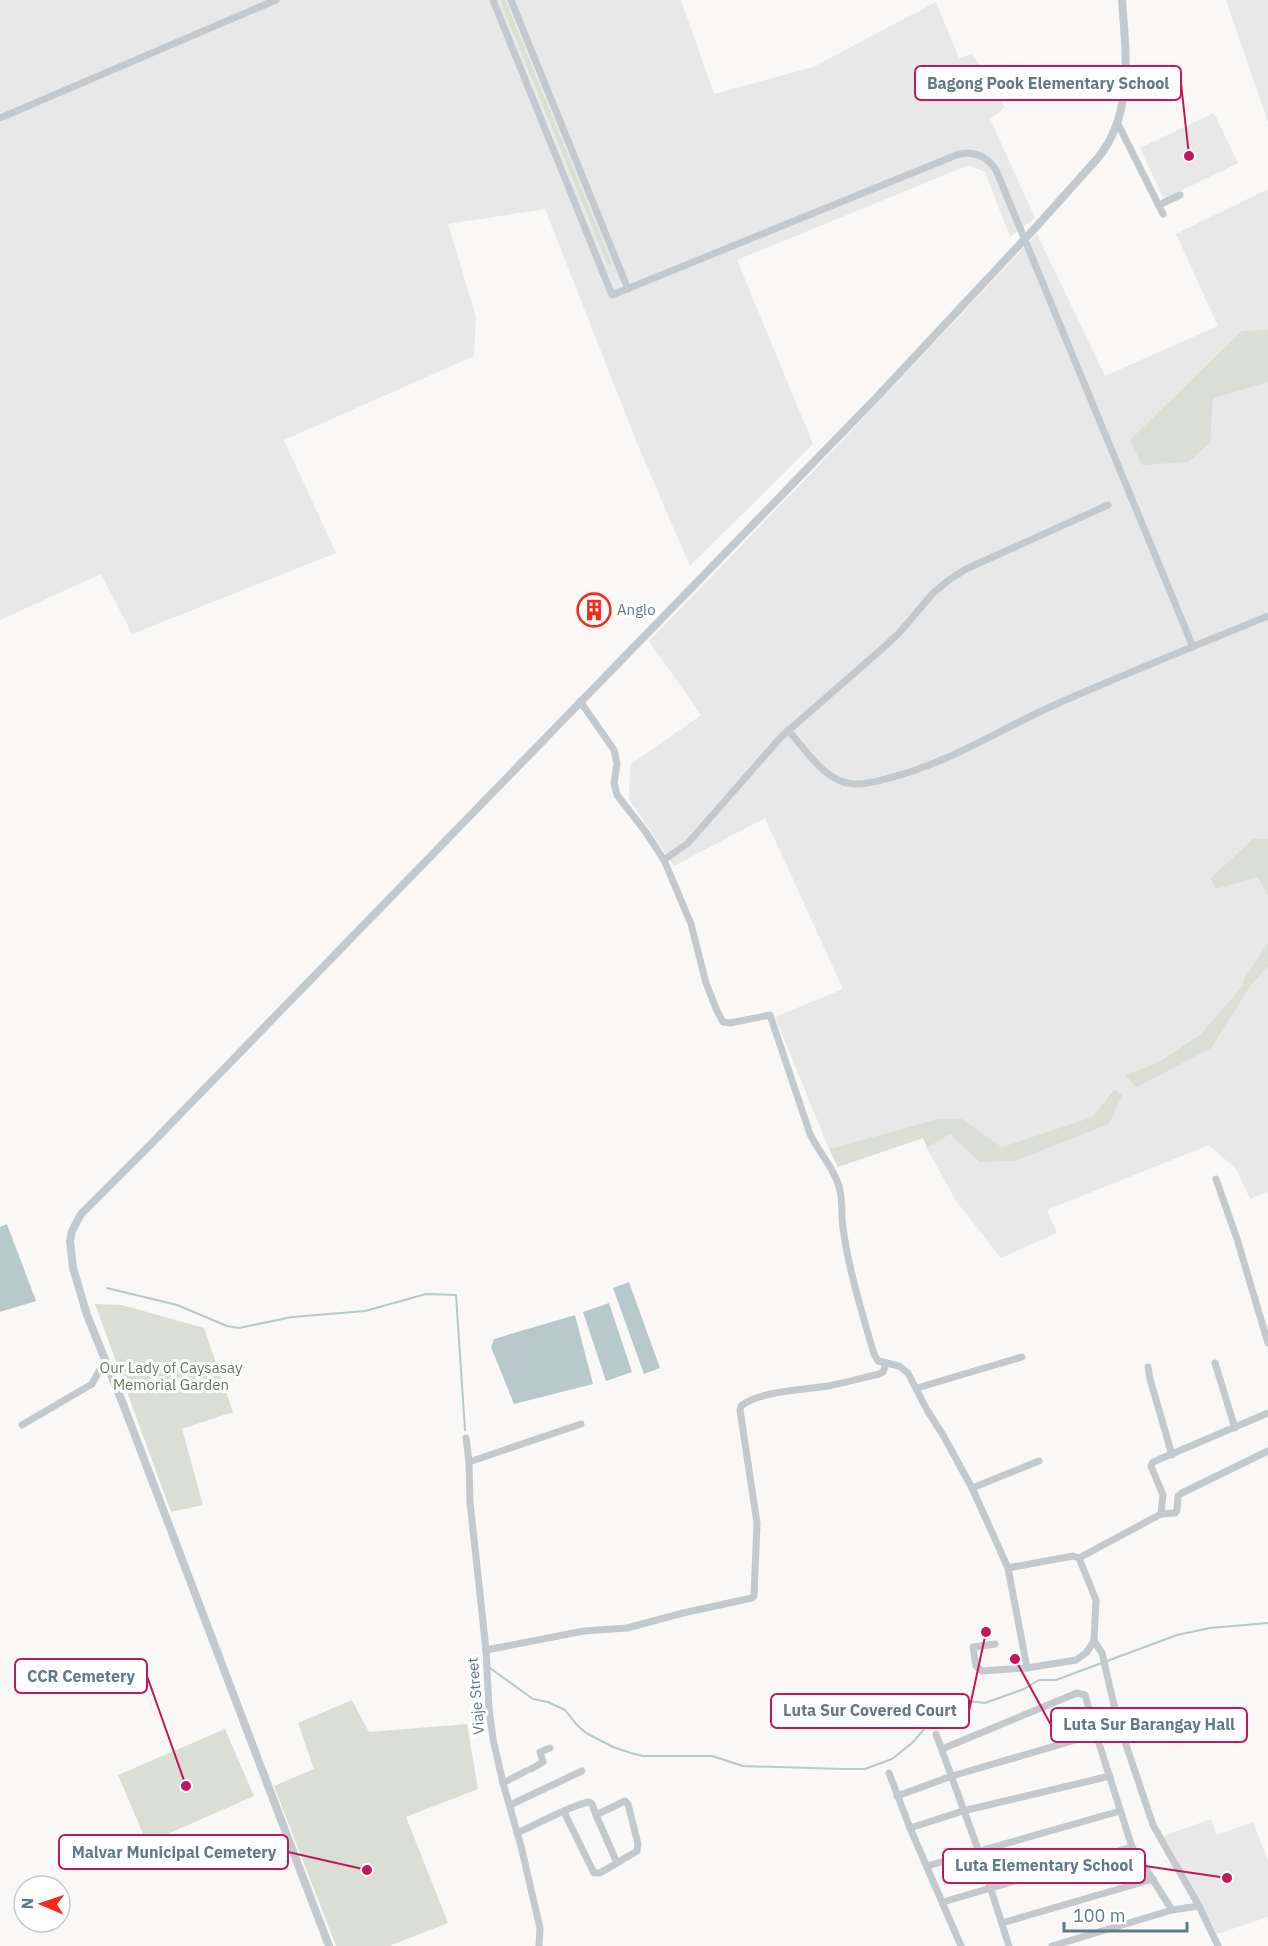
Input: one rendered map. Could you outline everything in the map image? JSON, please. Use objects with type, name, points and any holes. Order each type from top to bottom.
[{"type":"street","points":[[0,118],[276,0]]},
{"type":"street","points":[[493,0],[612,295],[965,153],[980,155],[994,166],[1193,647]]},
{"type":"street","points":[[511,0],[628,289]]},
{"type":"street","points":[[329,1946],[255,1748],[87,1315],[73,1268],[70,1241],[72,1230],[81,1214],[877,397],[1025,239],[1106,148],[1118,124],[1125,86],[1122,0]]},
{"type":"street","points":[[1118,124],[1163,214]]},
{"type":"street","points":[[1159,205],[1180,195]]},
{"type":"street","points":[[663,860],[688,843],[788,730],[895,636],[949,580],[966,568],[1108,505]]},
{"type":"street","points":[[788,730],[827,774],[841,782],[854,784],[874,782],[918,770],[1050,707],[1268,616]]},
{"type":"street","points":[[580,701],[615,750],[617,764],[614,783],[617,795],[645,831],[663,860],[691,924],[706,983],[723,1022],[741,1022],[770,1015],[810,1134],[828,1162],[840,1190],[843,1228],[857,1295],[874,1354],[878,1361],[904,1369],[917,1388],[972,1488],[1008,1568],[1027,1668]]},
{"type":"street","points":[[1216,1179],[1268,1343]]},
{"type":"street","points":[[917,1388],[1022,1357]]},
{"type":"street","points":[[22,1425],[92,1384],[105,1360]]},
{"type":"street","points":[[1215,1363],[1235,1428]]},
{"type":"street","points":[[486,1650],[584,1631],[629,1627],[684,1612],[752,1598],[754,1596],[757,1523],[740,1407],[750,1400],[879,1374],[884,1370],[886,1364]]},
{"type":"street","points":[[1148,1367],[1172,1455]]},
{"type":"street","points":[[1161,1514],[1162,1495],[1151,1466],[1153,1462],[1268,1413]]},
{"type":"street","points":[[469,1462],[581,1424]]},
{"type":"street","name":"Viaje Street","points":[[466,1438],[493,1739],[502,1783],[518,1833],[540,1928],[539,1946]]},
{"type":"street","points":[[1008,1568],[1073,1556],[1079,1558],[1161,1514],[1175,1513],[1178,1496],[1182,1493],[1268,1451]]},
{"type":"street","points":[[972,1488],[1039,1461]]},
{"type":"street","points":[[995,1644],[973,1647],[976,1666],[979,1669],[990,1671],[1027,1668],[1076,1660],[1086,1653],[1094,1641],[1096,1600],[1079,1558]]},
{"type":"street","points":[[1094,1641],[1102,1653],[1117,1718],[1153,1825],[1199,1906],[1218,1946]]},
{"type":"street","points":[[942,1749],[1077,1694],[1085,1695],[1132,1846],[1172,1910]]},
{"type":"street","points":[[936,1734],[979,1852],[1009,1946]]},
{"type":"street","points":[[897,1796],[952,1776],[1096,1734]]},
{"type":"street","points":[[502,1783],[542,1764],[540,1752],[550,1748]]},
{"type":"street","points":[[510,1804],[582,1771]]},
{"type":"street","points":[[889,1773],[961,1946]]},
{"type":"street","points":[[910,1828],[963,1811],[1110,1776]]},
{"type":"street","points":[[518,1833],[589,1802],[592,1804],[617,1863]]},
{"type":"street","points":[[564,1812],[594,1873],[600,1873],[635,1853],[638,1848],[627,1802],[622,1802],[596,1815]]},
{"type":"street","points":[[927,1866],[1120,1812]]},
{"type":"street","points":[[943,1902],[1132,1846]]},
{"type":"street","points":[[1002,1923],[1153,1879]]},
{"type":"street","points":[[1052,1946],[1172,1910],[1199,1906]]},
{"type":"shaded area","points":[[0,0],[681,0],[714,94],[813,67],[936,2],[959,58],[972,54],[1005,107],[990,119],[1035,218],[1010,237],[985,172],[969,165],[737,260],[813,444],[690,566],[637,443],[545,209],[448,224],[476,317],[474,356],[284,440],[336,553],[132,634],[101,574],[0,620]]},
{"type":"shaded area","points":[[1226,0],[1268,0],[1268,122]]},
{"type":"shaded area","points":[[1214,113],[1238,163],[1164,199],[1140,148]]},
{"type":"shaded area","points":[[1268,189],[1268,1192],[1250,1199],[1237,1170],[1209,1145],[1047,1210],[1057,1233],[1001,1258],[956,1201],[927,1148],[950,1133],[979,1162],[1109,1124],[1113,1089],[1092,1117],[1002,1147],[961,1119],[938,1119],[829,1149],[775,1017],[843,989],[765,818],[674,866],[629,799],[630,765],[701,715],[649,641],[1037,234],[1105,376],[1218,326],[1176,234]]},
{"type":"shaded area","points":[[7,1224],[36,1301],[0,1312],[0,1227]]},
{"type":"shaded area","points":[[629,1282],[660,1368],[644,1374],[613,1288]]},
{"type":"shaded area","points":[[609,1303],[632,1372],[606,1381],[583,1312]]},
{"type":"shaded area","points":[[575,1315],[593,1384],[514,1404],[491,1347],[494,1339]]},
{"type":"shaded area","points":[[1211,1819],[1217,1835],[1253,1822],[1268,1861],[1268,1917],[1217,1934],[1164,1836]]},
{"type":"green space","points":[[500,0],[505,0],[611,262],[610,265],[607,263]]},
{"type":"green space","points":[[1268,330],[1268,382],[1213,398],[1210,442],[1189,462],[1142,465],[1130,440],[1242,331]]},
{"type":"green space","points":[[1253,839],[1268,839],[1268,896],[1258,877],[1216,889],[1211,878]]},
{"type":"green space","points":[[1268,943],[1268,966],[1250,986],[1211,1048],[1137,1087],[1125,1075],[1158,1063],[1200,1035],[1243,986],[1244,979]]},
{"type":"green space","points":[[1114,1089],[1122,1095],[1109,1124],[1014,1161],[979,1162],[950,1134],[927,1148],[923,1138],[838,1167],[829,1149],[938,1119],[962,1119],[1002,1147],[1092,1117]]},
{"type":"green space","name":"Our Lady of Caysasay Memorial Garden","points":[[95,1304],[122,1305],[204,1328],[233,1412],[182,1429],[203,1505],[171,1512]]},
{"type":"green space","points":[[352,1700],[369,1732],[467,1724],[478,1789],[406,1817],[448,1923],[389,1946],[336,1946],[274,1786],[314,1769],[298,1723]]},
{"type":"green space","points":[[225,1729],[254,1796],[147,1843],[118,1775]]},
{"type":"waterway","points":[[107,1288],[177,1305],[227,1326],[239,1328],[292,1317],[365,1311],[426,1294],[456,1295],[465,1430]]},
{"type":"waterway","points":[[490,1668],[533,1699],[548,1702],[565,1710],[586,1733],[613,1747],[631,1753],[643,1756],[712,1756],[743,1766],[865,1769],[892,1759],[912,1743],[926,1727],[969,1701],[985,1703],[1024,1689],[1039,1680],[1056,1680],[1177,1635],[1210,1628],[1268,1623]]},
{"type":"place","name":"Bagong Pook Elementary School","points":[[1189,156]]},
{"type":"place","name":"Anglo","points":[[594,610]]},
{"type":"place","name":"Luta Sur Covered Court","points":[[986,1632]]},
{"type":"place","name":"Luta Sur Barangay Hall","points":[[1015,1659]]},
{"type":"place","name":"CCR Cemetery","points":[[186,1786]]},
{"type":"place","name":"Malvar Municipal Cemetery","points":[[367,1870]]},
{"type":"place","name":"Luta Elementary School","points":[[1227,1878]]}]
